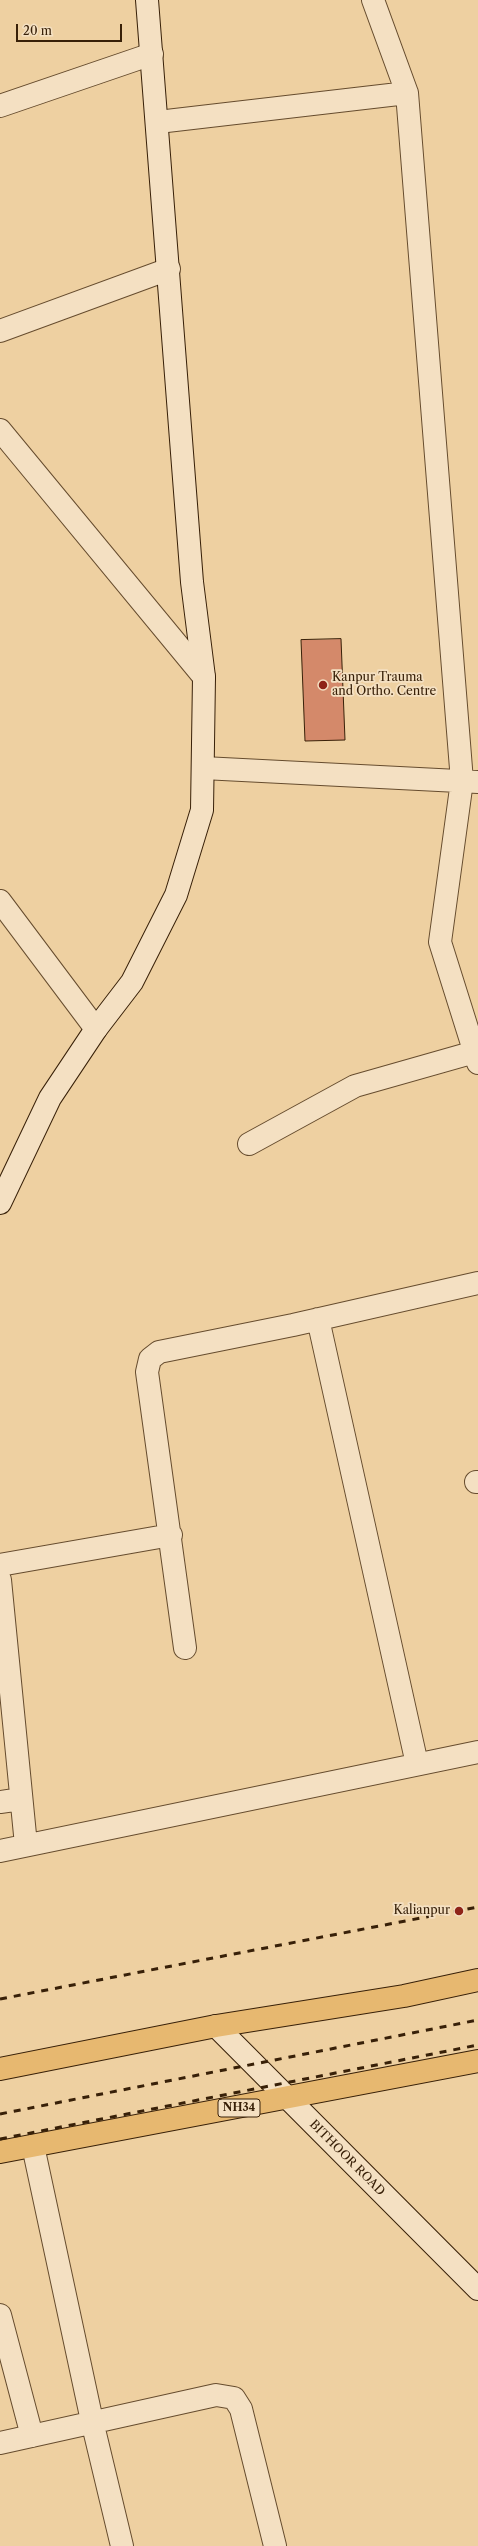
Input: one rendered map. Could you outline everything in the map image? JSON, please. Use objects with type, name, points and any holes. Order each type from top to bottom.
[{"type":"highway","points":[[0,2070],[216,2026],[404,1996],[478,1980]]},
{"type":"highway","name":"NH34","points":[[0,2152],[288,2099],[478,2061]]},
{"type":"street","points":[[0,1203],[50,1098],[96,1029],[132,982],[176,895],[202,810],[204,678],[192,582],[158,122],[147,0]]},
{"type":"street","points":[[249,1144],[355,1086],[477,1056],[440,942],[470,782],[407,93],[373,0]]},
{"type":"street","points":[[0,106],[152,54]]},
{"type":"street","points":[[158,122],[407,93]]},
{"type":"street","points":[[0,331],[169,269]]},
{"type":"street","points":[[0,430],[204,678]]},
{"type":"street","points":[[203,768],[470,782]]},
{"type":"street","points":[[0,901],[96,1029]]},
{"type":"street","points":[[185,1648],[148,1372],[150,1359],[159,1352],[318,1319],[478,1283]]},
{"type":"street","points":[[318,1319],[417,1764]]},
{"type":"street","points":[[0,1565],[170,1535]]},
{"type":"street","points":[[0,1580],[10,1801],[26,1845]]},
{"type":"street","points":[[0,1850],[478,1752]]},
{"type":"street","name":"BITHOOR ROAD","points":[[216,2026],[478,2289]]},
{"type":"street","points":[[33,2146],[92,2421],[122,2546]]},
{"type":"street","points":[[0,2315],[32,2436]]},
{"type":"street","points":[[0,2443],[92,2421],[216,2395],[234,2398],[241,2409],[275,2546]]},
{"type":"building","points":[[341,639],[345,740],[305,741],[301,640]]},
{"type":"railway","points":[[0,1999],[478,1907]]},
{"type":"railway","points":[[0,2114],[478,2020]]},
{"type":"railway","points":[[0,2139],[478,2045]]},
{"type":"place","name":"Kanpur Trauma and Ortho. Centre","points":[[323,685]]},
{"type":"place","name":"Kalianpur","points":[[459,1911]]}]
